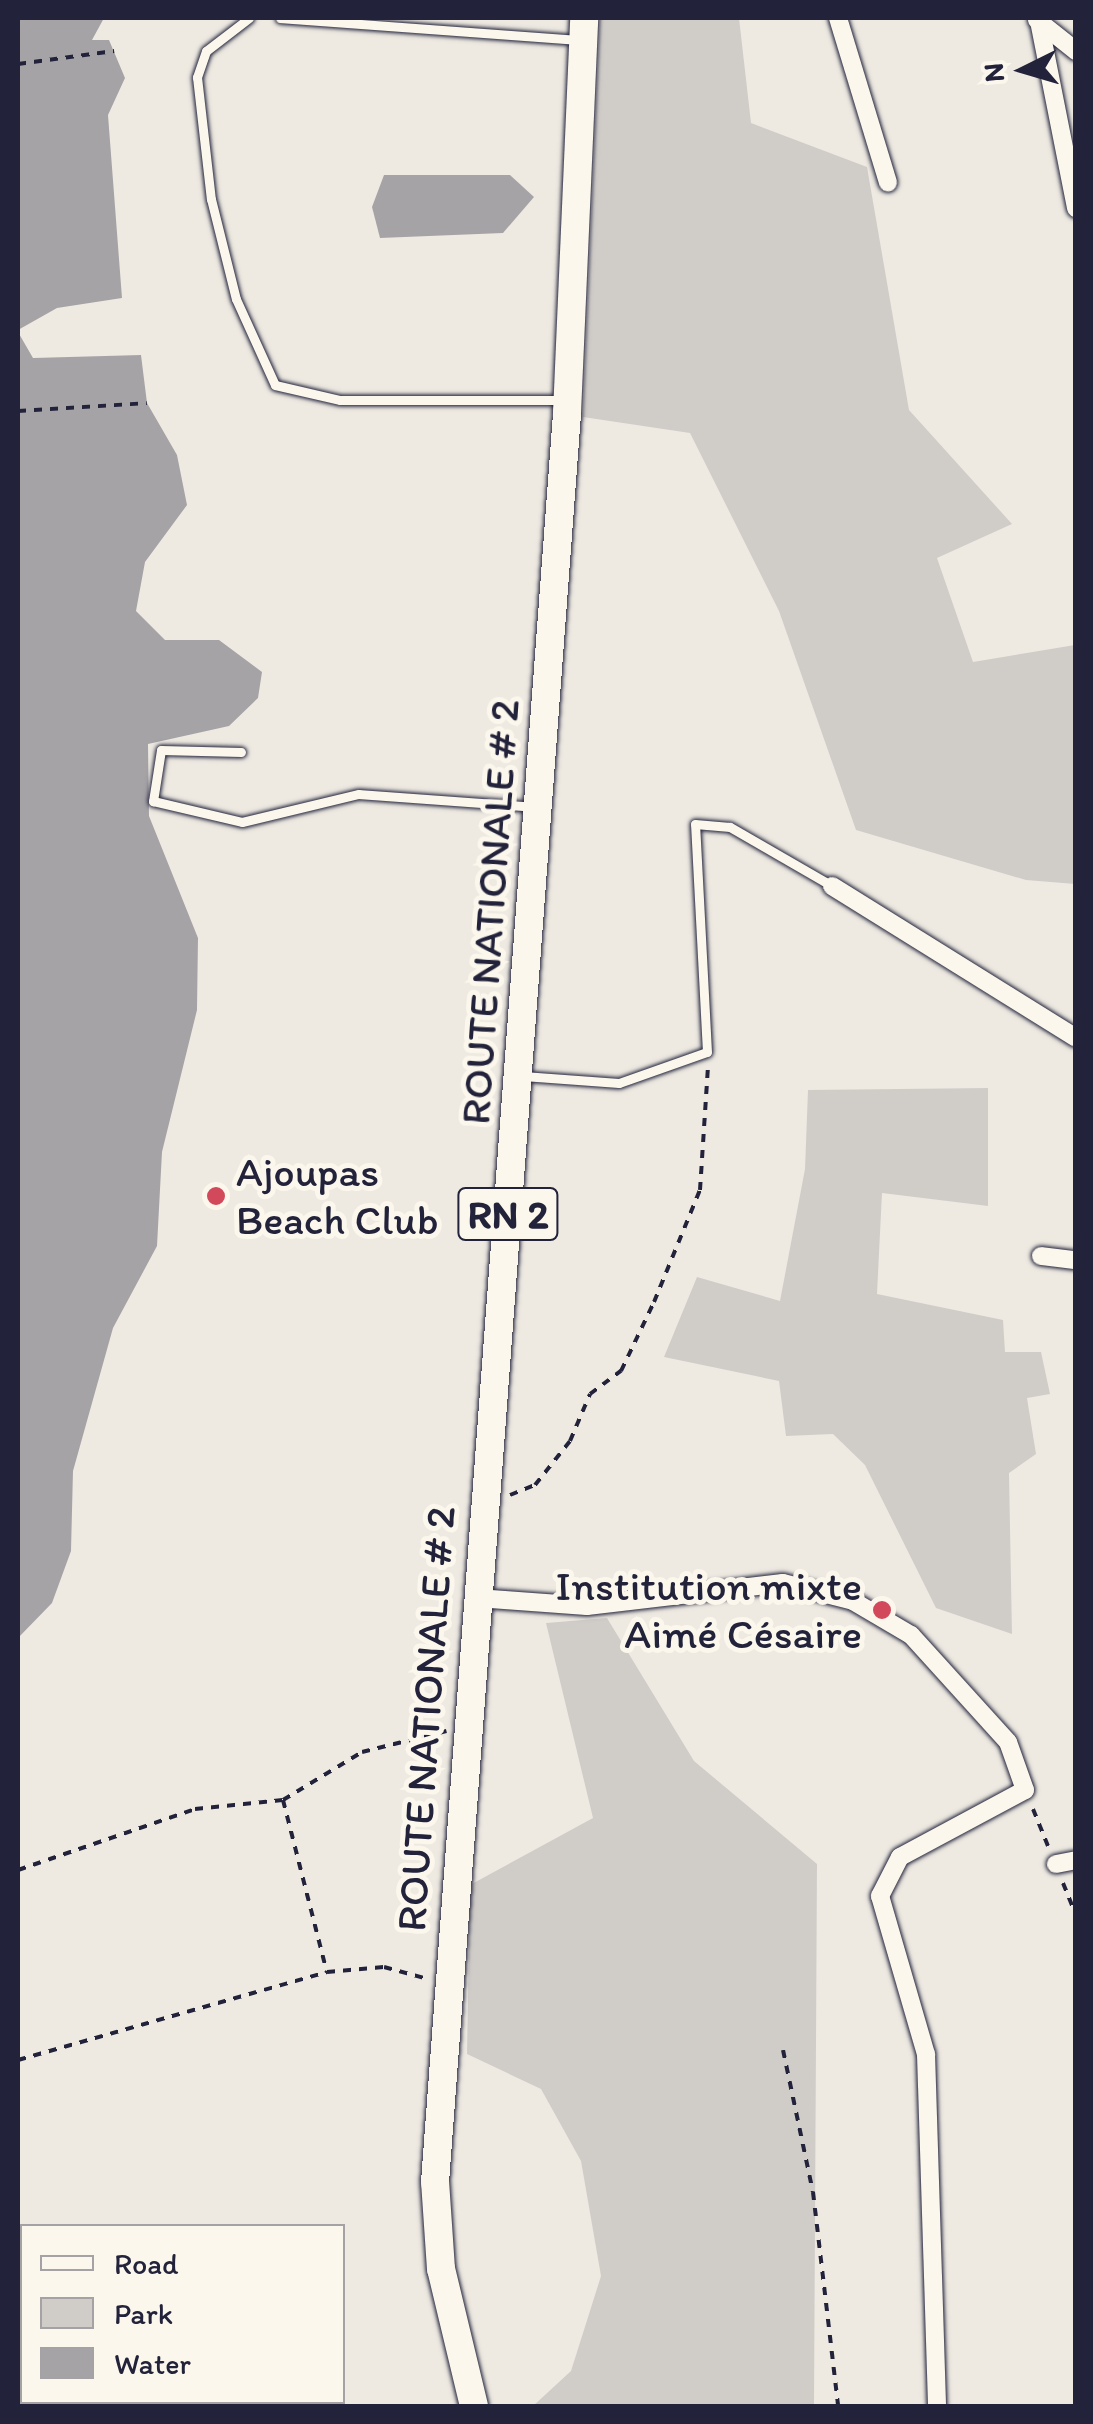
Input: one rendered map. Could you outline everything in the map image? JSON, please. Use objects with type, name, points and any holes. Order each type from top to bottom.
[{"type":"main road","name":"ROUTE NATIONALE # 2","points":[[474,2406],[441,2269],[435,2182],[446,1984],[568,400],[584,29]]},
{"type":"street","points":[[838,18],[888,183]]},
{"type":"street","points":[[1037,19],[1076,51]]},
{"type":"street","points":[[1037,19],[1076,208]]},
{"type":"street","points":[[832,886],[1076,1038]]},
{"type":"street","points":[[1041,1256],[1076,1260]]},
{"type":"street","points":[[476,1598],[587,1606],[783,1583],[853,1601],[911,1635],[1008,1742],[1026,1790],[900,1857],[880,1896],[926,2054],[937,2406]]},
{"type":"street","points":[[1056,1864],[1076,1860]]},
{"type":"lane","points":[[248,18],[206,50],[198,96],[236,299],[275,385],[340,400],[568,400]]},
{"type":"lane","points":[[280,18],[584,29]]},
{"type":"lane","points":[[241,752],[161,750],[153,801],[242,822],[358,794],[538,808]]},
{"type":"lane","points":[[515,1074],[620,1082],[707,1052],[695,824],[730,828],[832,886]]},
{"type":"path","points":[[18,64],[114,51]]},
{"type":"path","points":[[18,411],[148,403]]},
{"type":"path","points":[[482,1505],[535,1485],[590,1394],[621,1372],[700,1190],[707,1052]]},
{"type":"path","points":[[18,1870],[195,1809],[282,1800],[362,1752],[467,1725]]},
{"type":"path","points":[[282,1800],[327,1972]]},
{"type":"path","points":[[18,2060],[327,1972],[384,1967],[446,1984]]},
{"type":"path","points":[[783,2050],[816,2211],[838,2406]]},
{"type":"green space","points":[[600,18],[739,18],[751,123],[867,167],[909,410],[1012,524],[937,558],[973,662],[1075,645],[1075,884],[1026,880],[856,830],[779,611],[690,433],[583,417]]},
{"type":"green space","points":[[988,1088],[988,1206],[882,1193],[877,1294],[1003,1320],[1005,1352],[1041,1352],[1050,1394],[1027,1398],[1036,1454],[1009,1473],[1012,1634],[936,1608],[865,1465],[833,1434],[786,1436],[779,1381],[664,1357],[697,1277],[780,1301],[805,1169],[808,1090]]},
{"type":"green space","points":[[607,1618],[694,1761],[817,1864],[814,2406],[533,2406],[571,2371],[601,2276],[581,2161],[541,2089],[467,2054],[470,1885],[593,1818],[546,1623]]},
{"type":"water","points":[[18,18],[104,18],[92,40],[109,40],[125,78],[108,115],[122,298],[57,308],[18,330]]},
{"type":"water","points":[[384,175],[510,175],[534,197],[503,233],[380,238],[372,207]]},
{"type":"water","points":[[18,332],[33,358],[141,355],[147,403],[177,455],[187,505],[145,562],[136,611],[165,640],[219,640],[262,672],[258,698],[229,726],[148,744],[149,816],[198,938],[197,1010],[162,1152],[157,1246],[113,1328],[73,1471],[71,1551],[52,1603],[18,1638]]},
{"type":"place","name":"Ajoupas Beach Club","points":[[216,1196]]},
{"type":"place","name":"Institution mixte Aimé Césaire","points":[[882,1610]]}]
